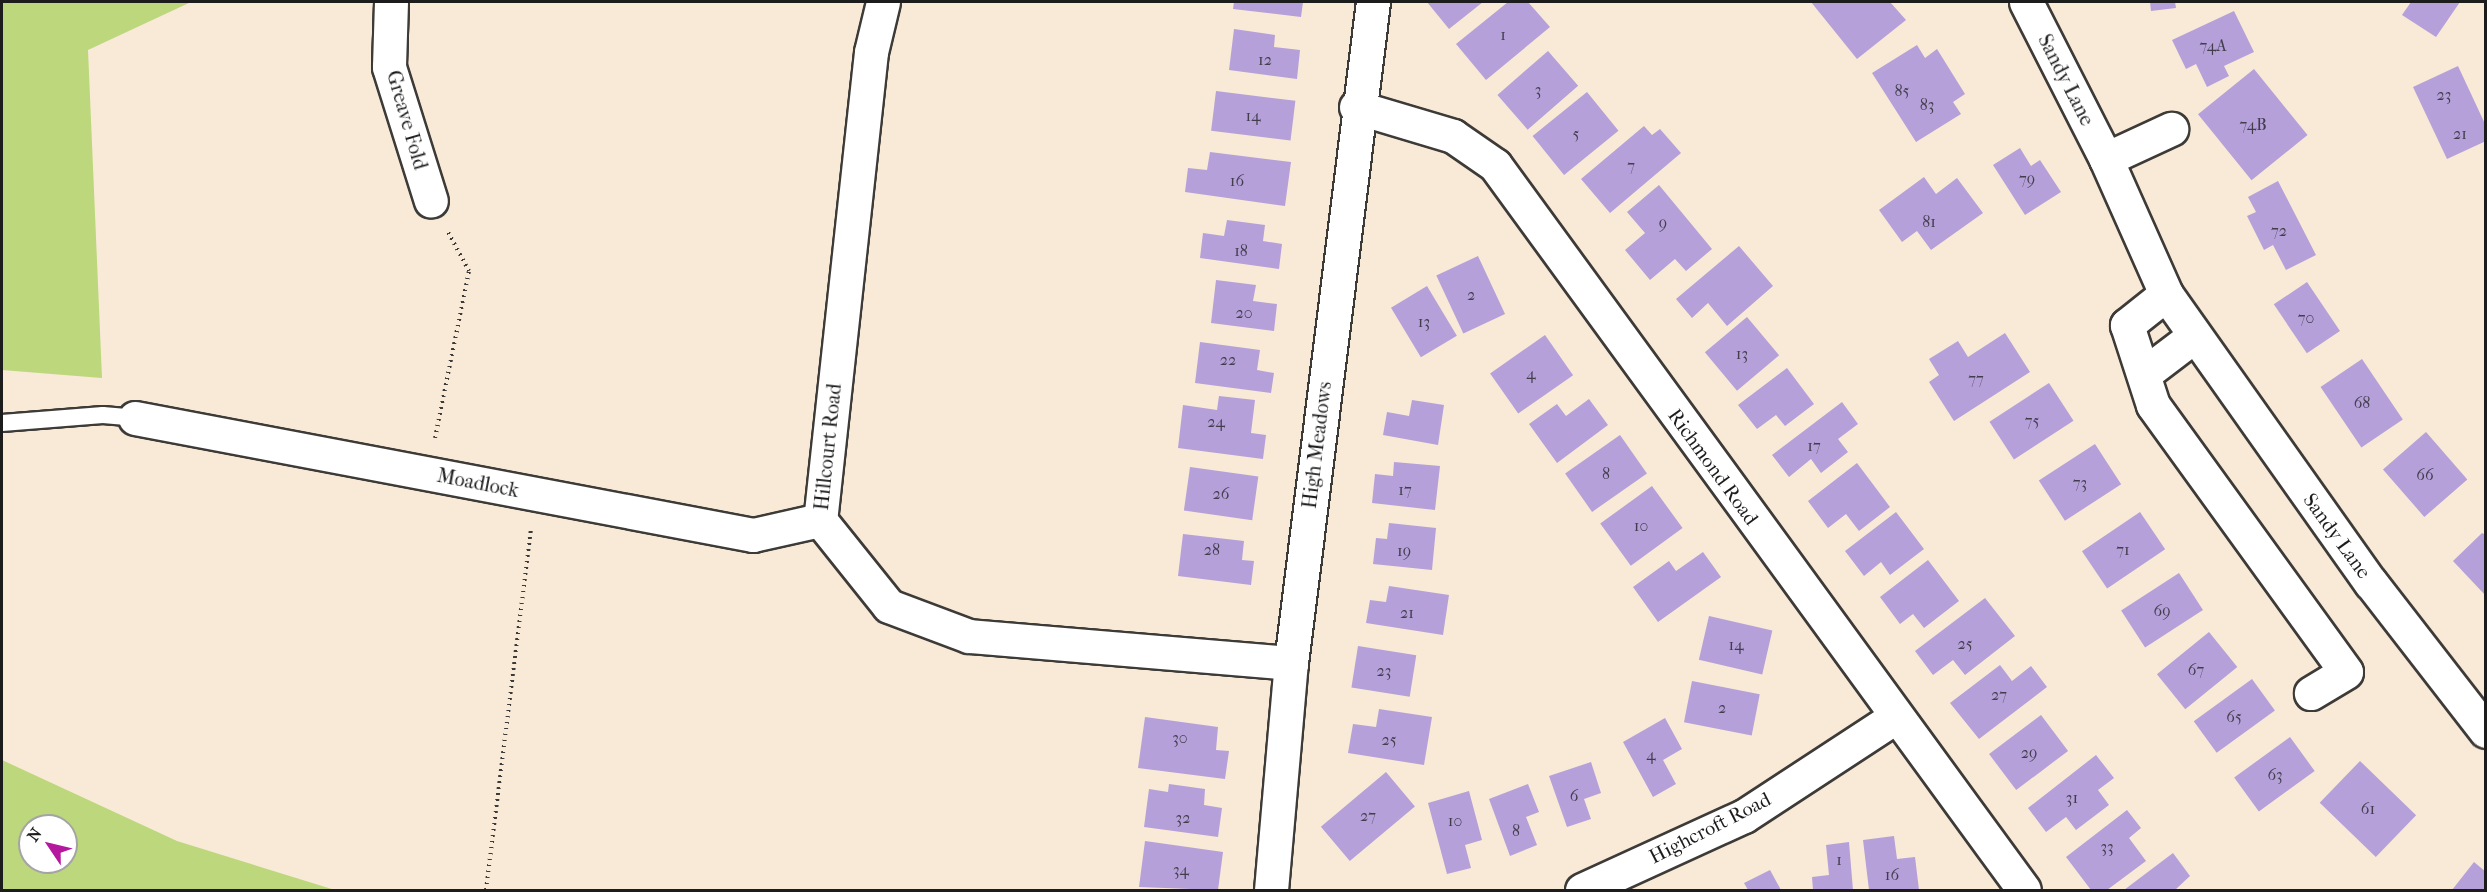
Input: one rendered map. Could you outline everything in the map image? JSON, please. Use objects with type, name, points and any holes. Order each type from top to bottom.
[{"type":"street","name":"Greave Fold","points":[[391,2],[390,67],[431,201]]},
{"type":"street","name":"Hillcourt Road","points":[[883,2],[872,52],[820,520],[889,606],[969,636],[1291,663]]},
{"type":"street","name":"High Meadows","points":[[1271,891],[1291,663],[1356,107],[1373,2]]},
{"type":"street","name":"Sandy Lane","points":[[2026,2],[2106,159],[2166,294],[2194,336],[2486,731]]},
{"type":"street","name":"Richmond Road","points":[[1356,107],[1454,136],[1495,165],[1894,718],[2024,891]]},
{"type":"street","points":[[2106,159],[2171,129]]},
{"type":"street","points":[[2166,294],[2127,325],[2153,405],[2346,672],[2311,693]]},
{"type":"street","points":[[2144,374],[2194,336]]},
{"type":"street","name":"Moadlock","points":[[135,418],[753,535],[820,520]]},
{"type":"street","name":"Highcroft Road","points":[[1582,891],[1744,816],[1894,718]]},
{"type":"lane","points":[[2,423],[103,415],[135,418]]},
{"type":"path","points":[[428,474],[469,271],[431,201]]},
{"type":"path","points":[[486,891],[535,494]]},
{"type":"green space","points":[[2,2],[191,2],[88,50],[102,378],[2,370]]},
{"type":"green space","points":[[2,760],[177,841],[335,890],[2,890]]},
{"type":"building","points":[[1234,2],[1303,2],[1301,17],[1233,9]]},
{"type":"building","points":[[1427,2],[1483,2],[1449,29]]},
{"type":"building","points":[[1508,2],[1528,2],[1550,27],[1486,80],[1456,44]]},
{"type":"building","points":[[1811,2],[1890,2],[1906,20],[1857,59]]},
{"type":"building","points":[[2150,2],[2175,2],[2176,8],[2151,11]]},
{"type":"building","points":[[2411,2],[2460,2],[2436,37],[2402,15]]},
{"type":"building","points":[[2234,11],[2254,52],[2224,66],[2229,76],[2207,87],[2196,64],[2186,69],[2172,40]]},
{"type":"building","points":[[1234,29],[1275,35],[1274,47],[1300,50],[1297,79],[1229,70]]},
{"type":"building","points":[[1917,45],[1925,58],[1937,49],[1965,94],[1953,102],[1961,114],[1916,142],[1872,73]]},
{"type":"building","points":[[1548,51],[1578,86],[1528,130],[1497,95]]},
{"type":"building","points":[[2458,66],[2486,126],[2486,141],[2447,159],[2413,87]]},
{"type":"building","points":[[2254,69],[2307,135],[2252,180],[2198,114]]},
{"type":"building","points":[[1216,91],[1295,101],[1291,140],[1211,131]]},
{"type":"building","points":[[1587,92],[1618,131],[1564,175],[1533,136]]},
{"type":"building","points":[[1644,126],[1652,135],[1660,129],[1681,153],[1610,213],[1581,179]]},
{"type":"building","points":[[2020,148],[2031,166],[2040,160],[2061,192],[2025,215],[1993,165]]},
{"type":"building","points":[[1210,152],[1291,162],[1285,206],[1185,192],[1188,168],[1207,170]]},
{"type":"building","points":[[1924,177],[1936,194],[1957,178],[1983,213],[1931,250],[1917,231],[1902,242],[1879,210]]},
{"type":"building","points":[[2278,181],[2316,255],[2286,270],[2273,245],[2264,250],[2247,216],[2256,212],[2248,197]]},
{"type":"building","points":[[1659,185],[1712,249],[1686,271],[1675,259],[1650,280],[1625,250],[1645,233],[1627,212]]},
{"type":"building","points":[[1227,220],[1265,225],[1263,241],[1282,244],[1279,269],[1200,258],[1203,233],[1224,236]]},
{"type":"building","points":[[1739,246],[1773,286],[1727,326],[1708,303],[1692,318],[1676,299]]},
{"type":"building","points":[[1478,256],[1505,314],[1463,333],[1436,275]]},
{"type":"building","points":[[1216,280],[1256,285],[1253,301],[1277,304],[1274,331],[1211,323]]},
{"type":"building","points":[[2307,282],[2340,331],[2307,353],[2274,304]]},
{"type":"building","points":[[1427,286],[1457,336],[1421,357],[1391,308]]},
{"type":"building","points":[[1747,317],[1779,355],[1737,391],[1705,352]]},
{"type":"building","points":[[2005,333],[2030,372],[1954,421],[1929,382],[1939,375],[1929,359],[1958,341],[1968,357]]},
{"type":"building","points":[[1545,335],[1573,375],[1518,414],[1490,373]]},
{"type":"building","points":[[1200,342],[1260,350],[1257,370],[1274,373],[1271,393],[1195,383]]},
{"type":"building","points":[[2362,359],[2403,420],[2361,447],[2321,387]]},
{"type":"building","points":[[1787,368],[1814,404],[1785,426],[1776,415],[1757,429],[1738,405]]},
{"type":"building","points":[[2049,383],[2074,421],[2014,459],[1989,422]]},
{"type":"building","points":[[1219,396],[1255,400],[1251,433],[1266,435],[1263,459],[1178,448],[1183,405],[1217,410]]},
{"type":"building","points":[[1589,399],[1608,425],[1557,463],[1529,424],[1557,404],[1566,416]]},
{"type":"building","points":[[1412,400],[1444,405],[1438,445],[1383,435],[1387,412],[1409,416]]},
{"type":"building","points":[[1842,402],[1858,424],[1838,439],[1848,452],[1821,473],[1811,459],[1789,477],[1772,455]]},
{"type":"building","points":[[2426,432],[2467,480],[2424,517],[2383,469]]},
{"type":"building","points":[[1620,435],[1647,474],[1592,512],[1565,473]]},
{"type":"building","points":[[2095,444],[2121,484],[2065,521],[2039,480]]},
{"type":"building","points":[[1394,462],[1440,466],[1435,510],[1372,503],[1375,474],[1393,476]]},
{"type":"building","points":[[1857,463],[1890,507],[1859,531],[1846,514],[1828,528],[1808,501]]},
{"type":"building","points":[[1190,467],[1258,477],[1252,520],[1184,511]]},
{"type":"building","points":[[1652,486],[1683,528],[1631,566],[1600,524]]},
{"type":"building","points":[[1896,512],[1924,549],[1890,575],[1881,562],[1864,576],[1845,551]]},
{"type":"building","points":[[2140,512],[2165,549],[2107,588],[2082,551]]},
{"type":"building","points":[[1389,523],[1436,528],[1432,570],[1373,564],[1376,538],[1387,539]]},
{"type":"building","points":[[2482,533],[2486,535],[2486,596],[2453,561]]},
{"type":"building","points":[[1183,534],[1244,541],[1242,560],[1254,561],[1251,585],[1178,576]]},
{"type":"building","points":[[1703,552],[1721,577],[1658,622],[1633,587],[1669,561],[1676,571]]},
{"type":"building","points":[[1928,560],[1959,601],[1924,628],[1913,614],[1900,624],[1880,597]]},
{"type":"building","points":[[2179,573],[2203,610],[2145,647],[2121,611]]},
{"type":"building","points":[[1389,586],[1449,595],[1443,635],[1366,623],[1370,600],[1386,602]]},
{"type":"building","points":[[1985,598],[2015,636],[1965,675],[1953,660],[1933,675],[1915,651]]},
{"type":"building","points":[[1709,616],[1772,631],[1762,674],[1699,660]]},
{"type":"building","points":[[2209,632],[2237,667],[2185,709],[2157,674]]},
{"type":"building","points":[[1358,646],[1416,655],[1410,697],[1351,687]]},
{"type":"building","points":[[2000,665],[2012,681],[2031,666],[2047,687],[1979,739],[1950,703]]},
{"type":"building","points":[[2252,679],[2275,711],[2217,753],[2194,721]]},
{"type":"building","points":[[1692,681],[1760,694],[1752,735],[1684,722]]},
{"type":"building","points":[[1379,709],[1432,717],[1424,765],[1348,753],[1353,724],[1376,727]]},
{"type":"building","points":[[2041,715],[2068,751],[2016,790],[1989,754]]},
{"type":"building","points":[[1145,717],[1218,727],[1216,750],[1229,751],[1225,779],[1138,768]]},
{"type":"building","points":[[1665,718],[1682,749],[1663,760],[1676,784],[1653,797],[1623,742]]},
{"type":"building","points":[[2290,737],[2315,771],[2259,812],[2234,778]]},
{"type":"building","points":[[2096,755],[2114,778],[2098,790],[2109,805],[2076,830],[2066,817],[2046,832],[2028,808]]},
{"type":"building","points":[[2360,761],[2416,815],[2376,857],[2320,803]]},
{"type":"building","points":[[1591,762],[1601,793],[1584,799],[1591,819],[1567,827],[1549,776]]},
{"type":"building","points":[[1386,772],[1415,806],[1350,861],[1321,827]]},
{"type":"building","points":[[1169,784],[1205,789],[1204,805],[1222,808],[1218,837],[1144,827],[1149,789],[1168,792]]},
{"type":"building","points":[[1528,784],[1539,812],[1526,817],[1537,845],[1510,856],[1489,799]]},
{"type":"building","points":[[1469,791],[1482,840],[1465,845],[1471,868],[1447,874],[1428,803]]},
{"type":"building","points":[[2127,810],[2141,828],[2129,838],[2146,861],[2107,890],[2091,890],[2066,857]]},
{"type":"building","points":[[1894,836],[1897,859],[1915,857],[1919,890],[1869,890],[1863,840]]},
{"type":"building","points":[[1145,841],[1223,852],[1218,890],[1139,887]]},
{"type":"building","points":[[1849,842],[1853,890],[1813,890],[1812,877],[1829,875],[1826,845]]},
{"type":"building","points":[[2173,853],[2190,876],[2175,890],[2124,890]]},
{"type":"building","points":[[2474,862],[2486,872],[2486,890],[2452,890]]},
{"type":"building","points":[[1770,870],[1781,890],[1748,890],[1744,883]]}]
